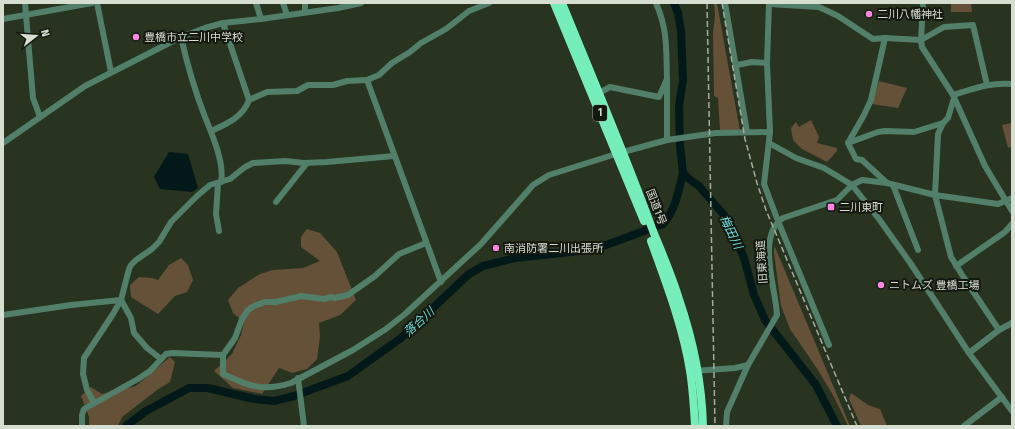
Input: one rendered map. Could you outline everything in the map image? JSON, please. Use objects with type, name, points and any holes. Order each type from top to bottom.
[{"type":"highway","name":"国道1号","points":[[554,3],[620,153]]},
{"type":"highway","name":"国道1号","points":[[562,3],[599,93],[620,153],[647,222],[679,297],[693,345],[695,426]]},
{"type":"highway","name":"国道1号","points":[[694,371],[703,405],[703,426]]},
{"type":"street","points":[[25,3],[33,98],[40,117]]},
{"type":"street","points":[[3,19],[92,3]]},
{"type":"street","points":[[97,3],[111,72]]},
{"type":"street","points":[[256,3],[261,19]]},
{"type":"street","points":[[283,3],[286,15]]},
{"type":"street","points":[[305,3],[305,12]]},
{"type":"street","points":[[3,143],[84,86],[181,36],[223,23],[261,19],[361,3]]},
{"type":"street","points":[[212,131],[234,120],[247,105],[249,100],[267,92],[297,91],[308,85],[333,85],[347,81],[367,80],[379,75],[392,63],[421,43],[446,29],[469,11],[489,3]]},
{"type":"street","points":[[656,3],[663,18],[666,32],[668,140]]},
{"type":"street","points":[[725,3],[737,65],[747,132]]},
{"type":"street","points":[[923,3],[922,47],[953,97],[985,166],[1012,211]]},
{"type":"street","points":[[829,345],[764,184],[770,132],[767,63],[769,4],[819,7],[838,16],[873,38],[921,40],[944,27],[973,24],[987,85]]},
{"type":"street","points":[[223,23],[249,100]]},
{"type":"street","points":[[181,36],[186,60],[205,117],[216,142],[221,172],[216,214],[219,231]]},
{"type":"street","points":[[848,143],[864,115],[870,100],[885,38]]},
{"type":"street","points":[[737,65],[752,62],[767,63]]},
{"type":"street","points":[[599,93],[610,87],[659,98],[667,79]]},
{"type":"street","points":[[367,80],[441,282]]},
{"type":"street","points":[[953,97],[987,85],[998,83],[1012,84]]},
{"type":"street","points":[[953,97],[948,118],[943,123],[938,134],[935,195],[951,257],[999,330]]},
{"type":"street","points":[[848,143],[878,132],[914,132],[943,123]]},
{"type":"street","points":[[426,243],[399,254],[375,276],[348,295],[335,298],[301,296],[276,302],[265,302],[254,306],[248,310],[242,319],[235,338],[223,355],[223,374],[242,384],[268,387],[282,385],[353,350],[386,329],[441,282],[481,244],[533,185],[549,175],[668,140],[698,135],[770,132]]},
{"type":"street","points":[[769,143],[796,158],[824,168],[852,185],[879,219],[911,264],[969,353],[1012,411]]},
{"type":"street","points":[[848,143],[856,158],[862,160],[890,184],[918,250]]},
{"type":"street","points":[[94,403],[87,390],[83,374],[84,358],[121,300],[131,265],[159,242],[171,222],[210,185],[230,179],[245,166],[253,163],[285,161],[307,163],[394,156]]},
{"type":"street","points":[[276,202],[307,163]]},
{"type":"street","points":[[778,221],[837,200],[852,185],[862,180],[890,184],[935,195],[998,204],[1012,198]]},
{"type":"street","name":"旧東海道","points":[[726,426],[726,417],[748,365],[777,315],[777,306],[770,267],[769,242],[772,230],[778,221]]},
{"type":"street","points":[[956,266],[1005,232],[1012,224]]},
{"type":"street","points":[[3,315],[71,305],[121,300]]},
{"type":"street","points":[[121,300],[131,318],[134,333],[161,359]]},
{"type":"street","points":[[969,353],[999,330],[1012,323]]},
{"type":"street","points":[[82,426],[82,411],[150,371],[166,354],[223,355]]},
{"type":"street","points":[[694,371],[735,368],[748,365]]},
{"type":"street","points":[[298,378],[304,426]]},
{"type":"street","points":[[964,426],[1002,397]]},
{"type":"shaded area","points":[[714,3],[717,3],[740,131],[720,131],[718,98],[714,96]]},
{"type":"shaded area","points":[[951,3],[971,3],[972,12],[951,12]]},
{"type":"shaded area","points":[[879,81],[907,88],[898,108],[872,104]]},
{"type":"shaded area","points":[[811,120],[819,137],[817,143],[837,148],[837,151],[827,162],[802,149],[793,140],[791,128],[796,122],[799,127]]},
{"type":"shaded area","points":[[1012,123],[1012,147],[1008,148],[1002,125]]},
{"type":"shaded area","points":[[307,229],[320,233],[337,252],[356,300],[340,315],[319,323],[320,337],[317,359],[307,369],[292,373],[279,368],[262,394],[233,388],[214,371],[232,354],[241,335],[244,322],[233,313],[228,300],[238,288],[260,274],[273,270],[303,268],[320,261],[301,247],[301,237]]},
{"type":"shaded area","points":[[775,247],[850,426],[848,426],[834,397],[818,370],[790,329],[781,306],[774,253]]},
{"type":"shaded area","points":[[181,258],[188,265],[193,280],[187,292],[175,296],[158,314],[131,297],[130,285],[139,277],[158,280],[169,265]]},
{"type":"shaded area","points":[[170,357],[175,362],[170,382],[122,417],[118,426],[89,426],[89,417],[81,396],[91,387],[102,394],[136,386]]},
{"type":"shaded area","points":[[851,393],[868,405],[880,409],[887,426],[861,426],[849,399]]},
{"type":"water","points":[[169,152],[188,154],[198,188],[192,192],[160,189],[154,177]]},
{"type":"waterway","name":"梅田川","points":[[674,3],[678,13],[681,31],[683,80],[679,106],[680,145],[683,173],[699,186],[724,215],[744,258],[754,295],[765,320],[816,385],[837,426]]},
{"type":"waterway","name":"落合川","points":[[126,426],[146,411],[189,388],[208,388],[254,399],[274,401],[294,396],[348,376],[401,338],[469,274],[483,266],[515,258],[598,248],[663,224],[674,207],[683,173]]},
{"type":"railway","points":[[707,3],[715,426]]},
{"type":"railway","points":[[722,3],[745,139],[757,183],[766,210],[857,426]]},
{"type":"place","name":"二川八幡神社","points":[[869,14]]},
{"type":"place","name":"豊橋市立二川中学校","points":[[136,37]]},
{"type":"place","name":"二川東町","points":[[831,207]]},
{"type":"place","name":"南消防署二川出張所","points":[[496,248]]},
{"type":"place","name":"ニトムズ 豊橋工場","points":[[881,285]]}]
